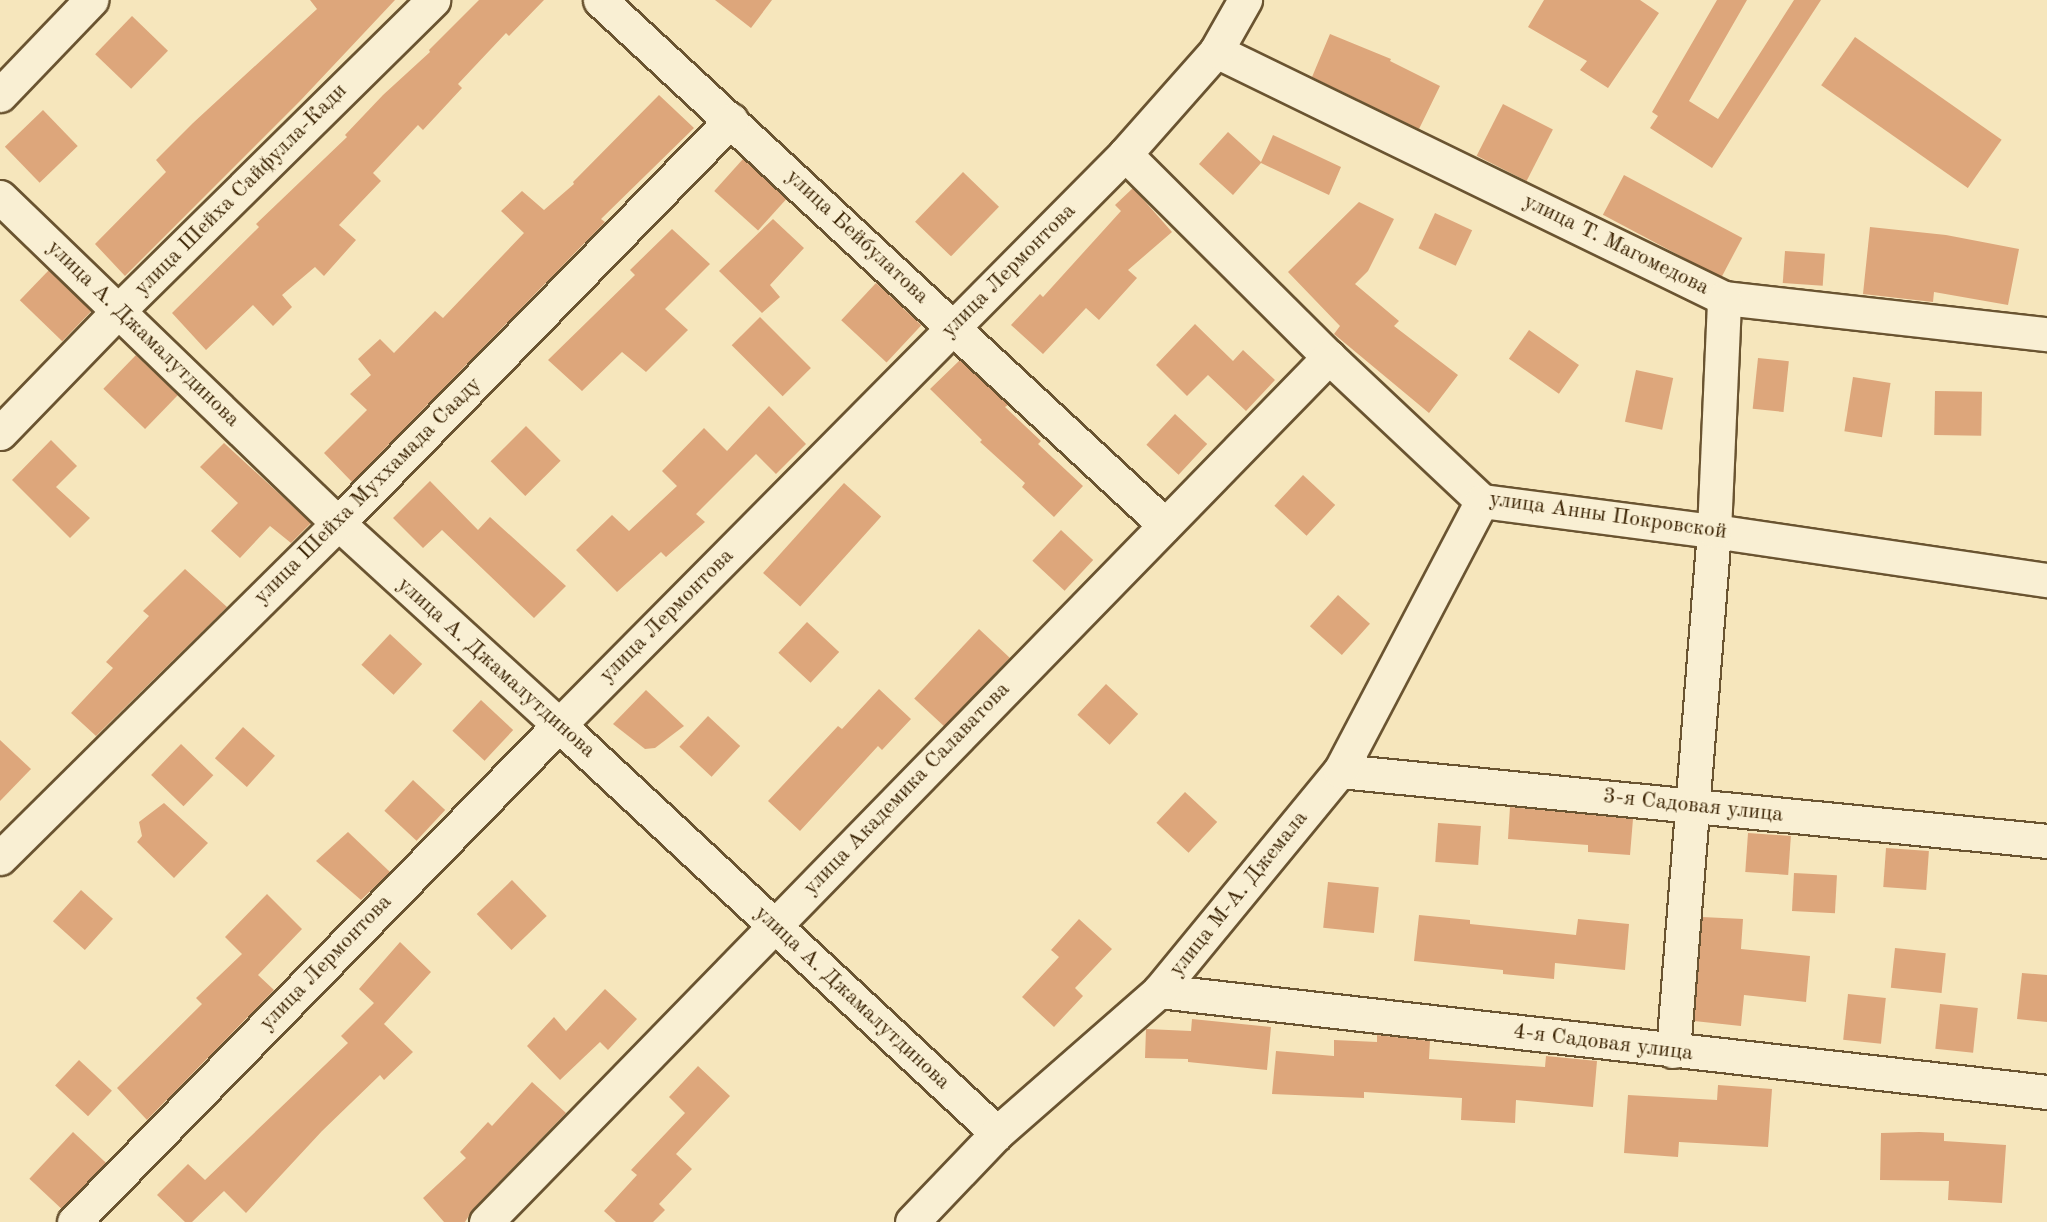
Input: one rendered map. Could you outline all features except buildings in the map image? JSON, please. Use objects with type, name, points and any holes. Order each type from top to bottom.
[{"type":"street","points":[[0,95],[91,0]]},
{"type":"street","name":"улица Шейха Сайфулла-Кади","points":[[0,433],[120,309],[433,0]]},
{"type":"street","name":"улица Бейбулатова","points":[[600,0],[1165,525]]},
{"type":"street","name":"улица Лермонтова","points":[[74,1222],[559,725],[1125,154],[1216,51],[1245,0]]},
{"type":"street","name":"улица Т. Магомедова","points":[[1216,51],[1724,298],[2047,334]]},
{"type":"street","name":"улица Шейха Муххамада Сааду","points":[[0,858],[338,523],[731,120]]},
{"type":"street","name":"улица Анны Покровской","points":[[1125,154],[1329,357],[1482,501],[1714,531],[2047,580]]},
{"type":"street","name":"улица А. Джамалутдинова","points":[[0,196],[120,309],[338,523],[559,725],[997,1133]]},
{"type":"street","points":[[1673,1051],[1714,531],[1724,298]]},
{"type":"street","name":"улица Академика Салаватова","points":[[486,1222],[1329,357]]},
{"type":"street","name":"улица М-А. Джемала","points":[[912,1222],[997,1133],[1159,991],[1340,771],[1482,501]]},
{"type":"street","name":"3-я Садовая улица","points":[[1340,771],[2047,841]]},
{"type":"street","name":"4-я Садовая улица","points":[[1159,991],[2047,1092]]}]
